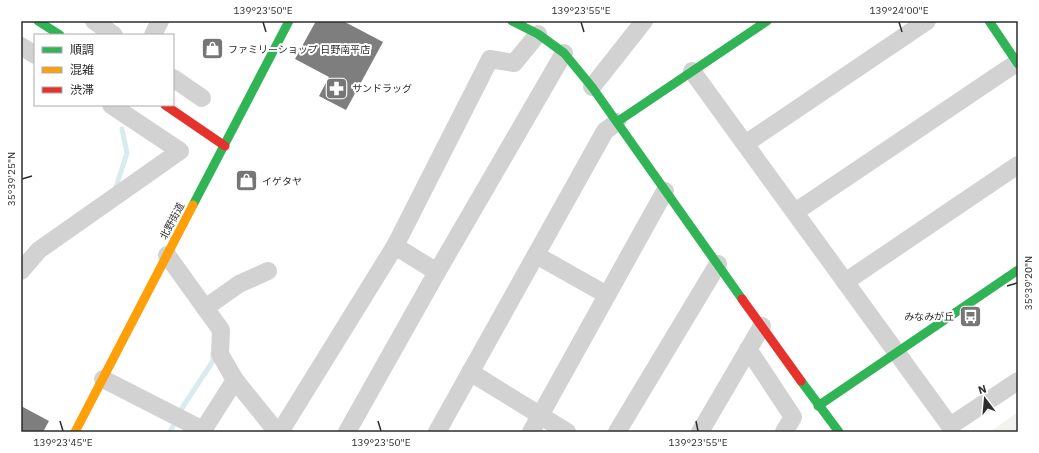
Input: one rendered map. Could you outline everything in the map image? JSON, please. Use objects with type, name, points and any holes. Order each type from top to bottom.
[{"type":"street","points":[[38,21],[58,34]]},
{"type":"street","points":[[94,21],[113,34]]},
{"type":"street","points":[[154,34],[160,21]]},
{"type":"street","name":"北野街道","points":[[75,432],[289,21]]},
{"type":"street","points":[[512,21],[538,34],[564,53],[592,87],[818,406],[839,432]]},
{"type":"street","points":[[592,87],[644,21]]},
{"type":"street","points":[[437,432],[605,131],[767,21]]},
{"type":"street","points":[[745,144],[927,21]]},
{"type":"street","points":[[795,212],[1018,63],[989,21]]},
{"type":"street","points":[[167,255],[221,330],[220,354],[235,380],[278,432],[395,246],[490,58],[514,63],[538,34]]},
{"type":"street","points":[[21,46],[34,54]]},
{"type":"street","points":[[347,432],[437,272],[564,53]]},
{"type":"street","points":[[692,71],[950,426],[1018,381]]},
{"type":"street","points":[[174,79],[202,98]]},
{"type":"street","points":[[21,271],[39,250],[180,151],[112,106]]},
{"type":"street","points":[[166,106],[225,146]]},
{"type":"street","points":[[845,282],[1018,165]]},
{"type":"street","points":[[536,424],[666,191]]},
{"type":"street","points":[[395,246],[437,272]]},
{"type":"street","points":[[536,255],[607,295]]},
{"type":"street","points":[[617,432],[718,264]]},
{"type":"street","points":[[818,406],[1018,270]]},
{"type":"street","points":[[205,308],[239,284],[268,271]]},
{"type":"street","points":[[700,432],[762,326]]},
{"type":"street","points":[[748,349],[792,417],[784,432]]},
{"type":"street","points":[[470,372],[536,424],[567,432]]},
{"type":"street","points":[[103,379],[203,431],[235,380]]},
{"type":"shaded area","points":[[1018,412],[1018,432],[990,432]]},
{"type":"building","points":[[316,21],[343,21],[383,42],[346,110],[319,96],[329,77],[295,59]]},
{"type":"building","points":[[21,406],[49,421],[43,432],[21,432]]},
{"type":"waterway","points":[[115,190],[127,153],[122,129]]},
{"type":"waterway","points":[[180,411],[213,361],[213,353]]},
{"type":"waterway","points":[[170,432],[173,426]]},
{"type":"traffic: fast","points":[[38,21],[58,34]]},
{"type":"traffic: fast","points":[[193,205],[289,21]]},
{"type":"traffic: fast","points":[[512,21],[538,34],[564,53],[592,87],[742,299]]},
{"type":"traffic: fast","points":[[617,122],[767,21]]},
{"type":"traffic: fast","points":[[989,21],[1018,64]]},
{"type":"traffic: fast","points":[[818,406],[1018,270]]},
{"type":"traffic: fast","points":[[801,381],[839,432]]},
{"type":"traffic: slow","points":[[75,432],[193,205]]},
{"type":"traffic: jam","points":[[166,106],[225,146]]},
{"type":"traffic: jam","points":[[742,299],[801,381]]},
{"type":"place","name":"ファミリーショップ 日野南平店","points":[[212,49]]},
{"type":"place","name":"サンドラッグ","points":[[336,88]]},
{"type":"place","name":"イゲタヤ","points":[[247,181]]},
{"type":"place","name":"みなみが丘","points":[[970,316]]}]
